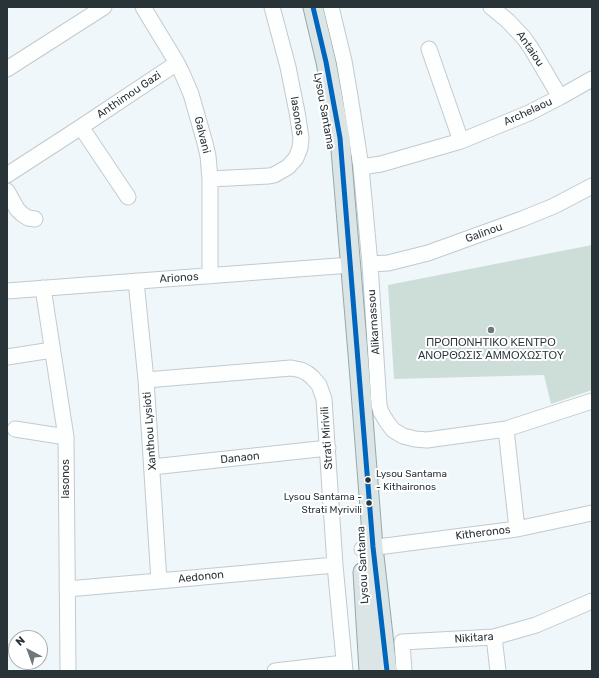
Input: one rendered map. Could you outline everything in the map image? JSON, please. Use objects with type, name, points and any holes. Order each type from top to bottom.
[{"type":"main road","name":"Lysou Santama","points":[[303,7],[325,108],[335,182],[354,265]]},
{"type":"main road","name":"Lysou Santama","points":[[313,7],[326,62],[340,138],[354,265],[351,367],[367,548],[369,671]]},
{"type":"main road","name":"Lysou Santama","points":[[367,548],[387,671]]},
{"type":"street","points":[[7,70],[104,7]]},
{"type":"street","name":"Galvani","points":[[143,7],[177,63],[191,94],[208,156],[210,179],[210,276]]},
{"type":"street","name":"Iasonos","points":[[210,179],[274,175],[288,167],[296,158],[298,153],[301,138],[297,112],[288,67],[272,7]]},
{"type":"street","name":"Alikarnassou","points":[[331,7],[344,61],[361,168],[354,265],[379,405],[390,427],[398,434],[409,438],[427,440],[506,428],[592,401]]},
{"type":"street","name":"Antaiou","points":[[491,7],[508,21],[524,38],[560,97]]},
{"type":"street","points":[[429,49],[461,141]]},
{"type":"street","name":"Anthimou Gazi","points":[[7,175],[177,63]]},
{"type":"street","name":"Archelaou","points":[[361,168],[381,164],[461,141],[529,113],[592,79]]},
{"type":"street","points":[[81,127],[128,197]]},
{"type":"street","name":"Galinou","points":[[354,265],[388,263],[428,253],[554,206],[592,186]]},
{"type":"street","points":[[7,191],[22,214],[28,218],[35,219]]},
{"type":"street","name":"Arionos","points":[[7,290],[136,282],[354,265]]},
{"type":"street","name":"Xanthou Lysioti","points":[[136,282],[146,380],[159,582]]},
{"type":"street","name":"Iasonos","points":[[43,288],[66,437],[66,589],[68,671]]},
{"type":"street","points":[[7,358],[52,350]]},
{"type":"street","name":"Strati Mirivili","points":[[146,380],[291,368],[301,370],[312,376],[323,395],[328,448],[335,564],[345,667]]},
{"type":"street","points":[[506,428],[517,529]]},
{"type":"street","points":[[15,429],[66,437]]},
{"type":"street","name":"Danaon","points":[[152,467],[328,448]]},
{"type":"street","name":"Kitheronos","points":[[367,548],[517,529],[591,516]]},
{"type":"street","name":"Aedonon","points":[[66,589],[159,582],[335,564]]},
{"type":"street","name":"Nikitara","points":[[404,671],[402,642],[494,638],[536,625],[592,601]]},
{"type":"street","points":[[494,638],[498,671]]},
{"type":"street","points":[[275,671],[345,667]]},
{"type":"shaded area","name":"ΠΡΟΠΟΝΗΤΙΚΟ ΚΕΝΤΡΟ ΑΝΟΡΘΩΣΙΣ ΑΜΜΟΧΩΣΤΟΥ","points":[[592,245],[592,390],[551,404],[544,375],[394,379],[388,285]]},
{"type":"transit line","points":[[313,7],[326,62],[340,138],[373,547],[387,671]]},
{"type":"place","name":"ΠΡΟΠΟΝΗΤΙΚΟ ΚΕΝΤΡΟ ΑΝΟΡΘΩΣΙΣ ΑΜΜΟΧΩΣΤΟΥ","points":[[491,330]]},
{"type":"place","name":"Lysou Santama - Kithaironos","points":[[368,480]]},
{"type":"place","name":"Lysou Santama - Strati Myrivili","points":[[369,503]]}]
